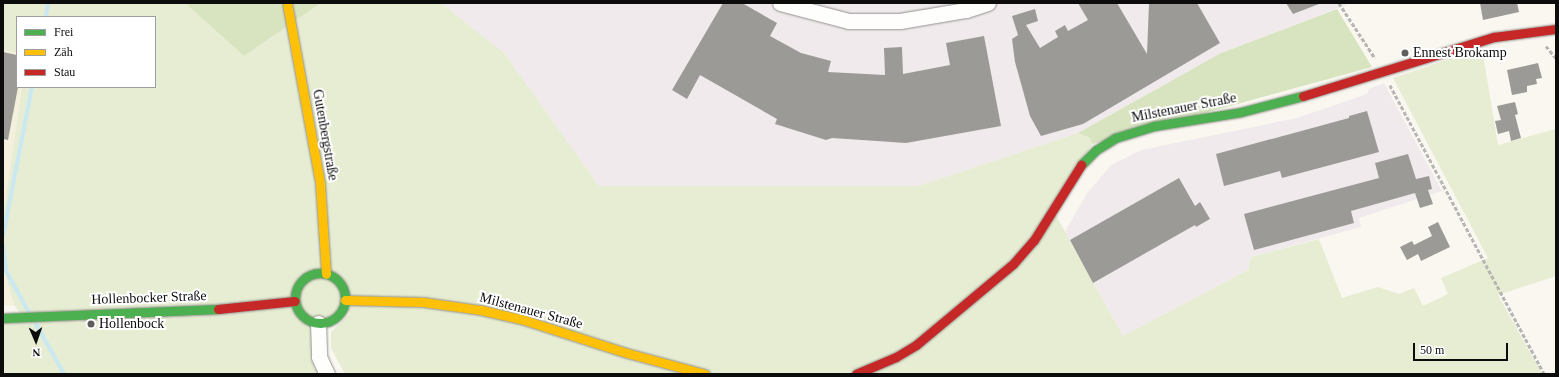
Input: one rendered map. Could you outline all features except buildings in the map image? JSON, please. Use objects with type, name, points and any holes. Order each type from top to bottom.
[{"type":"street","name":"Gutenbergstraße","points":[[287,3],[320,184],[326,274]]},
{"type":"street","points":[[780,3],[849,21],[900,20],[966,10],[988,3]]},
{"type":"street","name":"Milstenauer Straße","points":[[856,374],[896,357],[916,344],[1013,264],[1034,240],[1076,170],[1096,150],[1115,138],[1154,126],[1266,106],[1494,37],[1556,29]]},
{"type":"street","points":[[313,274],[326,274],[341,284],[345,300],[339,315],[332,320],[318,323],[303,316],[295,300],[298,286],[304,279],[313,274]]},
{"type":"street","name":"Hollenbocker Straße","points":[[3,318],[243,308],[295,300]]},
{"type":"street","name":"Milstenauer Straße","points":[[345,300],[422,302],[481,310],[524,320],[627,353],[705,374]]},
{"type":"street","points":[[318,323],[318,357],[327,374]]},
{"type":"path","points":[[1339,3],[1383,71],[1544,374]]},
{"type":"shaded area","points":[[441,3],[1351,3],[1221,53],[1078,133],[918,186],[599,186],[504,53]]},
{"type":"shaded area","points":[[3,50],[16,53],[16,88],[22,88],[3,216]]},
{"type":"shaded area","points":[[1384,83],[1442,191],[1359,218],[1361,227],[1251,257],[1248,270],[1123,336],[1065,232],[1087,193],[1111,165],[1141,150],[1297,118],[1367,94],[1369,89]]},
{"type":"shaded area","points":[[3,269],[14,305],[3,306]]},
{"type":"green space","points":[[3,3],[185,3],[244,56],[321,3],[441,3],[504,53],[599,186],[918,186],[1078,133],[1090,138],[1092,144],[1053,210],[1123,336],[1248,270],[1251,257],[1319,239],[1342,298],[1378,287],[1399,294],[1414,288],[1423,306],[1448,294],[1441,278],[1488,258],[1393,78],[1482,48],[1498,145],[1556,129],[1556,276],[1498,295],[1542,374],[345,374],[331,348],[331,332],[351,312],[324,323],[327,374],[3,374],[3,318],[23,316],[14,305],[3,267],[3,216],[22,88],[156,88],[156,16],[16,16],[16,53],[3,50]]},
{"type":"green space","points":[[185,3],[321,3],[244,56]]},
{"type":"green space","points":[[1337,9],[1372,67],[1092,144],[1090,138],[1078,133],[1221,53]]},
{"type":"waterway","points":[[46,16],[48,3]]},
{"type":"waterway","points":[[3,236],[32,88]]},
{"type":"waterway","points":[[3,245],[6,271],[28,311]]},
{"type":"waterway","points":[[36,324],[64,374]]},
{"type":"traffic: fast","points":[[1081,165],[1096,150],[1115,138],[1154,126],[1241,112],[1303,96]]},
{"type":"traffic: fast","points":[[320,273],[330,275],[338,280],[343,288],[345,298],[343,308],[338,316],[330,321],[320,323],[310,321],[302,316],[297,308],[295,298],[297,288],[302,280],[310,275],[320,273]]},
{"type":"traffic: fast","points":[[3,318],[218,309]]},
{"type":"traffic: slow","points":[[287,3],[320,183],[326,274]]},
{"type":"traffic: slow","points":[[345,300],[423,302],[481,310],[524,320],[627,353],[705,374]]},
{"type":"traffic: jam","points":[[1303,96],[1494,37],[1556,29]]},
{"type":"traffic: jam","points":[[856,374],[896,357],[916,345],[1013,264],[1034,240],[1081,165]]},
{"type":"traffic: jam","points":[[218,309],[295,301]]},
{"type":"place","name":"Ennest Brokamp","points":[[1405,53]]},
{"type":"place","name":"Hollenbock","points":[[91,324]]}]
